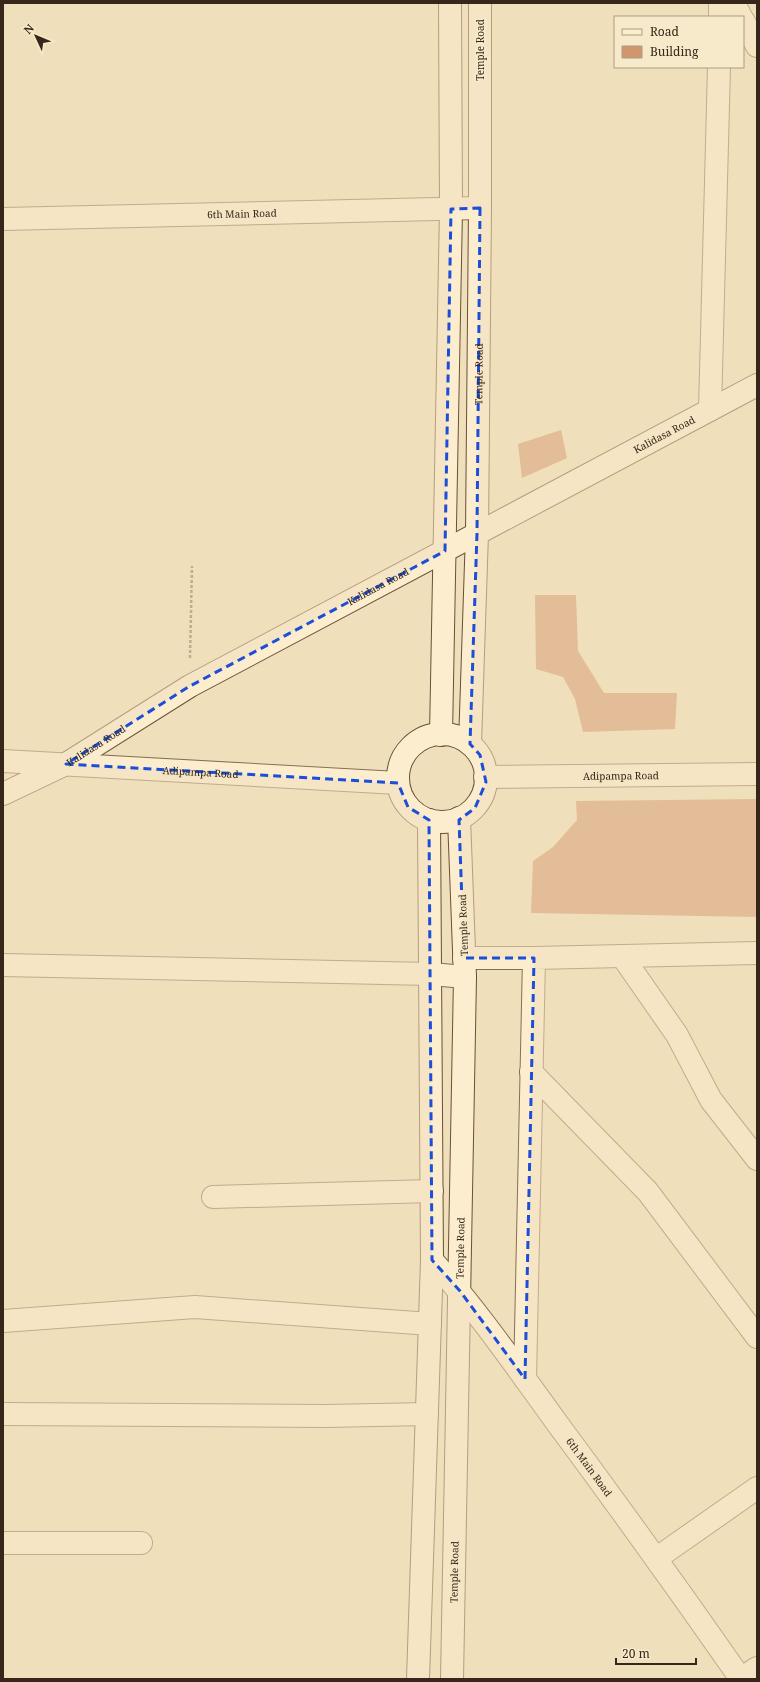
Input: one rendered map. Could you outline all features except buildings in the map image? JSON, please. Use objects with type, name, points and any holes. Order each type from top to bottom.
[{"type":"street","points":[[441,735],[451,209],[450,3]]},
{"type":"street","name":"Temple Road","points":[[470,744],[477,534],[480,3]]},
{"type":"street","points":[[720,3],[720,16]]},
{"type":"street","points":[[734,3],[740,16]]},
{"type":"street","points":[[744,22],[757,46]]},
{"type":"street","points":[[710,410],[719,68]]},
{"type":"street","name":"6th Main Road","points":[[3,219],[480,208]]},
{"type":"street","name":"Kalidasa Road","points":[[3,794],[66,764],[190,686],[757,385]]},
{"type":"street","points":[[441,735],[458,737],[470,744],[480,755],[485,768],[486,777],[482,796],[474,808],[463,817],[448,822],[429,820],[419,816],[408,807],[400,794],[398,784],[400,764],[407,751],[418,741],[431,736],[441,735]]},
{"type":"street","name":"Adipampa Road","points":[[3,761],[398,784]]},
{"type":"street","name":"Adipampa Road","points":[[486,777],[757,774]]},
{"type":"street","name":"Temple Road","points":[[452,1679],[465,967],[459,818]]},
{"type":"street","points":[[418,1679],[432,1260],[429,820]]},
{"type":"street","points":[[3,965],[431,974],[465,967],[534,958],[757,953]]},
{"type":"street","points":[[622,956],[677,1035],[711,1100],[757,1159]]},
{"type":"street","points":[[525,1379],[534,958]]},
{"type":"street","points":[[531,1072],[648,1192],[757,1337]]},
{"type":"street","points":[[213,1197],[432,1191]]},
{"type":"street","name":"6th Main Road","points":[[432,1260],[460,1291],[525,1379],[657,1558],[741,1679]]},
{"type":"street","points":[[3,1321],[195,1307],[430,1324]]},
{"type":"street","points":[[3,1414],[317,1416],[427,1414]]},
{"type":"street","points":[[657,1558],[757,1488]]},
{"type":"street","points":[[3,1543],[142,1543]]},
{"type":"street","points":[[741,1679],[757,1668]]},
{"type":"path","points":[[190,686],[192,566]]},
{"type":"highlighted area","points":[[480,208],[477,533],[470,744],[480,755],[486,782],[475,808],[459,820],[464,958],[534,958],[525,1379],[460,1291],[432,1260],[429,820],[408,807],[398,783],[66,764],[190,686],[445,551],[451,209]]}]
